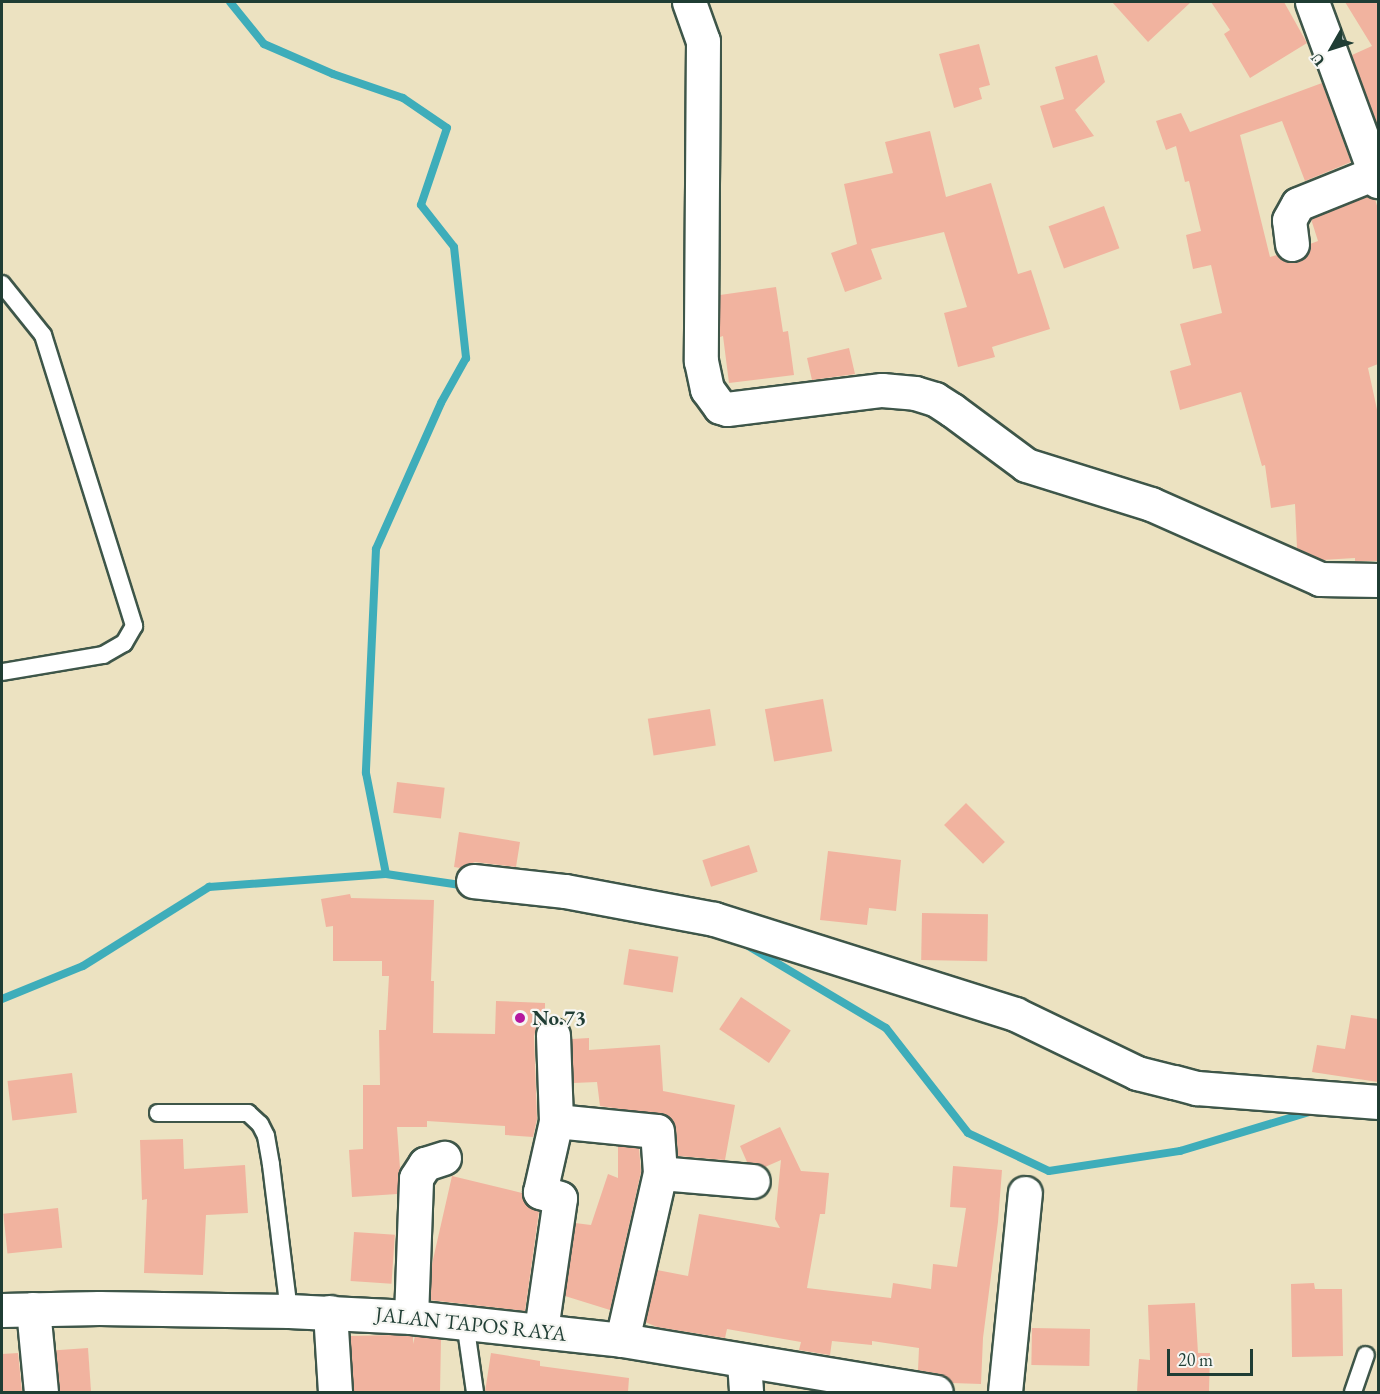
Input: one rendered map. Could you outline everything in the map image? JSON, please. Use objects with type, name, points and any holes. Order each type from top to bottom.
[{"type":"street","points":[[690,2],[703,41],[701,361],[707,389],[720,407],[727,409],[882,390],[915,393],[935,399],[952,410],[1026,465],[1151,504],[1320,579],[1378,580]]},
{"type":"street","points":[[1292,244],[1289,220],[1298,204],[1377,177],[1312,2]]},
{"type":"street","points":[[473,881],[587,895],[714,919],[1015,1014],[1137,1073],[1197,1088],[1378,1102]]},
{"type":"street","points":[[541,1330],[560,1198],[540,1192],[556,1121],[553,1035]]},
{"type":"street","points":[[556,1121],[657,1131],[660,1173],[622,1340]]},
{"type":"street","points":[[411,1317],[416,1178],[425,1164],[444,1158]]},
{"type":"street","points":[[660,1173],[753,1181]]},
{"type":"street","points":[[1005,1392],[1025,1193]]},
{"type":"street","points":[[17,1309],[41,1392]]},
{"type":"street","name":"JALAN TAPOS RAYA","points":[[17,1309],[330,1311],[411,1317],[622,1340],[745,1377],[936,1392]]},
{"type":"street","points":[[330,1311],[335,1392]]},
{"type":"lane","points":[[2,284],[43,335],[134,627],[124,643],[103,655],[2,672]]},
{"type":"lane","points":[[158,1113],[248,1113],[260,1124],[266,1136],[272,1165],[289,1311]]},
{"type":"lane","points":[[465,1322],[475,1392]]},
{"type":"lane","points":[[1353,1392],[1366,1355]]},
{"type":"building","points":[[1112,2],[1191,2],[1148,42]]},
{"type":"building","points":[[1211,2],[1284,2],[1307,43],[1250,78],[1224,34],[1230,30]]},
{"type":"building","points":[[1345,2],[1378,2],[1378,128],[1352,55],[1372,46]]},
{"type":"building","points":[[979,44],[990,85],[979,88],[982,99],[954,108],[939,54]]},
{"type":"building","points":[[1097,55],[1105,82],[1075,110],[1094,136],[1053,148],[1040,106],[1064,99],[1055,67]]},
{"type":"building","points":[[1322,83],[1351,162],[1305,181],[1282,121],[1240,135],[1270,257],[1277,255],[1284,261],[1294,263],[1304,259],[1310,244],[1318,241],[1311,219],[1368,196],[1375,199],[1378,209],[1378,364],[1368,368],[1378,414],[1378,561],[1355,561],[1355,558],[1322,560],[1297,548],[1295,504],[1271,508],[1265,465],[1262,466],[1241,392],[1180,410],[1170,371],[1191,365],[1180,324],[1222,313],[1211,265],[1193,269],[1186,235],[1201,231],[1189,181],[1185,182],[1176,146],[1166,150],[1156,121],[1181,113],[1190,132]]},
{"type":"building","points":[[930,131],[946,197],[991,183],[1018,274],[1031,270],[1050,329],[992,347],[995,357],[958,367],[944,313],[967,307],[944,232],[871,249],[882,279],[845,292],[831,253],[857,244],[844,184],[893,173],[885,142]]},
{"type":"building","points":[[1104,206],[1119,248],[1064,268],[1049,226]]},
{"type":"building","points":[[776,287],[783,332],[788,331],[794,375],[729,383],[723,336],[720,337],[720,295]]},
{"type":"building","points":[[849,348],[855,374],[812,380],[807,358]]},
{"type":"building","points":[[823,699],[832,751],[774,761],[765,709]]},
{"type":"building","points":[[710,709],[716,746],[654,755],[648,719]]},
{"type":"building","points":[[397,782],[445,788],[441,819],[393,813]]},
{"type":"building","points":[[966,803],[1005,842],[983,864],[944,825]]},
{"type":"building","points":[[459,832],[520,842],[516,867],[475,862],[460,868],[454,867]]},
{"type":"building","points":[[749,845],[758,872],[711,887],[702,860]]},
{"type":"building","points":[[828,851],[901,860],[896,911],[869,908],[867,925],[820,920]]},
{"type":"building","points":[[350,894],[351,898],[434,900],[431,981],[434,981],[433,1033],[495,1034],[496,1001],[545,1003],[545,1019],[537,1026],[534,1036],[537,1119],[533,1137],[505,1135],[505,1126],[427,1121],[427,1127],[397,1127],[400,1168],[397,1194],[352,1197],[349,1150],[363,1149],[363,1085],[380,1085],[379,1030],[386,1030],[389,976],[382,976],[382,961],[333,961],[333,926],[326,927],[321,899]]},
{"type":"building","points":[[922,913],[988,914],[987,961],[921,960]]},
{"type":"building","points":[[629,949],[678,957],[673,992],[623,985]]},
{"type":"building","points":[[741,997],[791,1031],[769,1063],[719,1029]]},
{"type":"building","points":[[1351,1015],[1378,1019],[1378,1082],[1312,1072],[1317,1045],[1345,1049]]},
{"type":"building","points":[[589,1038],[589,1050],[660,1045],[663,1091],[735,1105],[725,1160],[678,1156],[676,1129],[667,1116],[600,1106],[597,1082],[573,1083],[572,1039]]},
{"type":"building","points":[[72,1073],[77,1113],[12,1121],[7,1081]]},
{"type":"building","points":[[780,1127],[801,1171],[829,1173],[825,1214],[820,1214],[807,1288],[891,1298],[893,1283],[931,1289],[933,1264],[957,1267],[966,1208],[950,1207],[953,1166],[1002,1170],[998,1222],[983,1338],[981,1384],[952,1383],[940,1374],[918,1370],[919,1348],[872,1341],[872,1345],[832,1341],[830,1355],[799,1350],[801,1342],[727,1329],[725,1338],[657,1327],[645,1322],[657,1270],[688,1276],[699,1214],[780,1228],[775,1219],[781,1160],[765,1167],[747,1162],[740,1146]]},
{"type":"building","points":[[183,1139],[184,1169],[245,1165],[248,1213],[206,1215],[203,1275],[144,1273],[147,1199],[142,1200],[140,1140]]},
{"type":"building","points":[[618,1146],[639,1148],[641,1172],[610,1310],[565,1296],[575,1223],[591,1225],[608,1174],[618,1178]]},
{"type":"building","points":[[452,1176],[522,1193],[526,1205],[539,1211],[525,1311],[430,1300],[432,1264]]},
{"type":"building","points":[[58,1208],[62,1248],[7,1254],[3,1214]]},
{"type":"building","points":[[354,1232],[395,1235],[391,1284],[351,1281]]},
{"type":"building","points":[[1314,1283],[1315,1289],[1342,1289],[1343,1356],[1292,1357],[1291,1284]]},
{"type":"building","points":[[1195,1303],[1198,1353],[1210,1353],[1209,1392],[1137,1392],[1139,1359],[1150,1360],[1148,1305]]},
{"type":"building","points":[[1032,1328],[1090,1329],[1089,1366],[1031,1365]]},
{"type":"building","points":[[350,1336],[413,1336],[413,1344],[415,1336],[441,1339],[440,1392],[353,1392]]},
{"type":"building","points":[[88,1348],[91,1392],[59,1392],[56,1350]]},
{"type":"building","points":[[18,1353],[22,1392],[2,1392],[2,1354]]},
{"type":"building","points":[[491,1353],[540,1361],[540,1366],[629,1378],[628,1392],[485,1392]]},
{"type":"waterway","points":[[230,2],[264,44],[333,74],[403,98],[447,128],[421,205],[454,247],[466,358],[441,403],[376,549],[366,773],[386,874]]},
{"type":"waterway","points":[[2,999],[83,966],[209,887],[386,874],[467,886]]},
{"type":"waterway","points":[[745,944],[886,1028],[968,1133],[1049,1171],[1180,1151],[1316,1110]]},
{"type":"place","name":"No.73","points":[[520,1018]]}]
